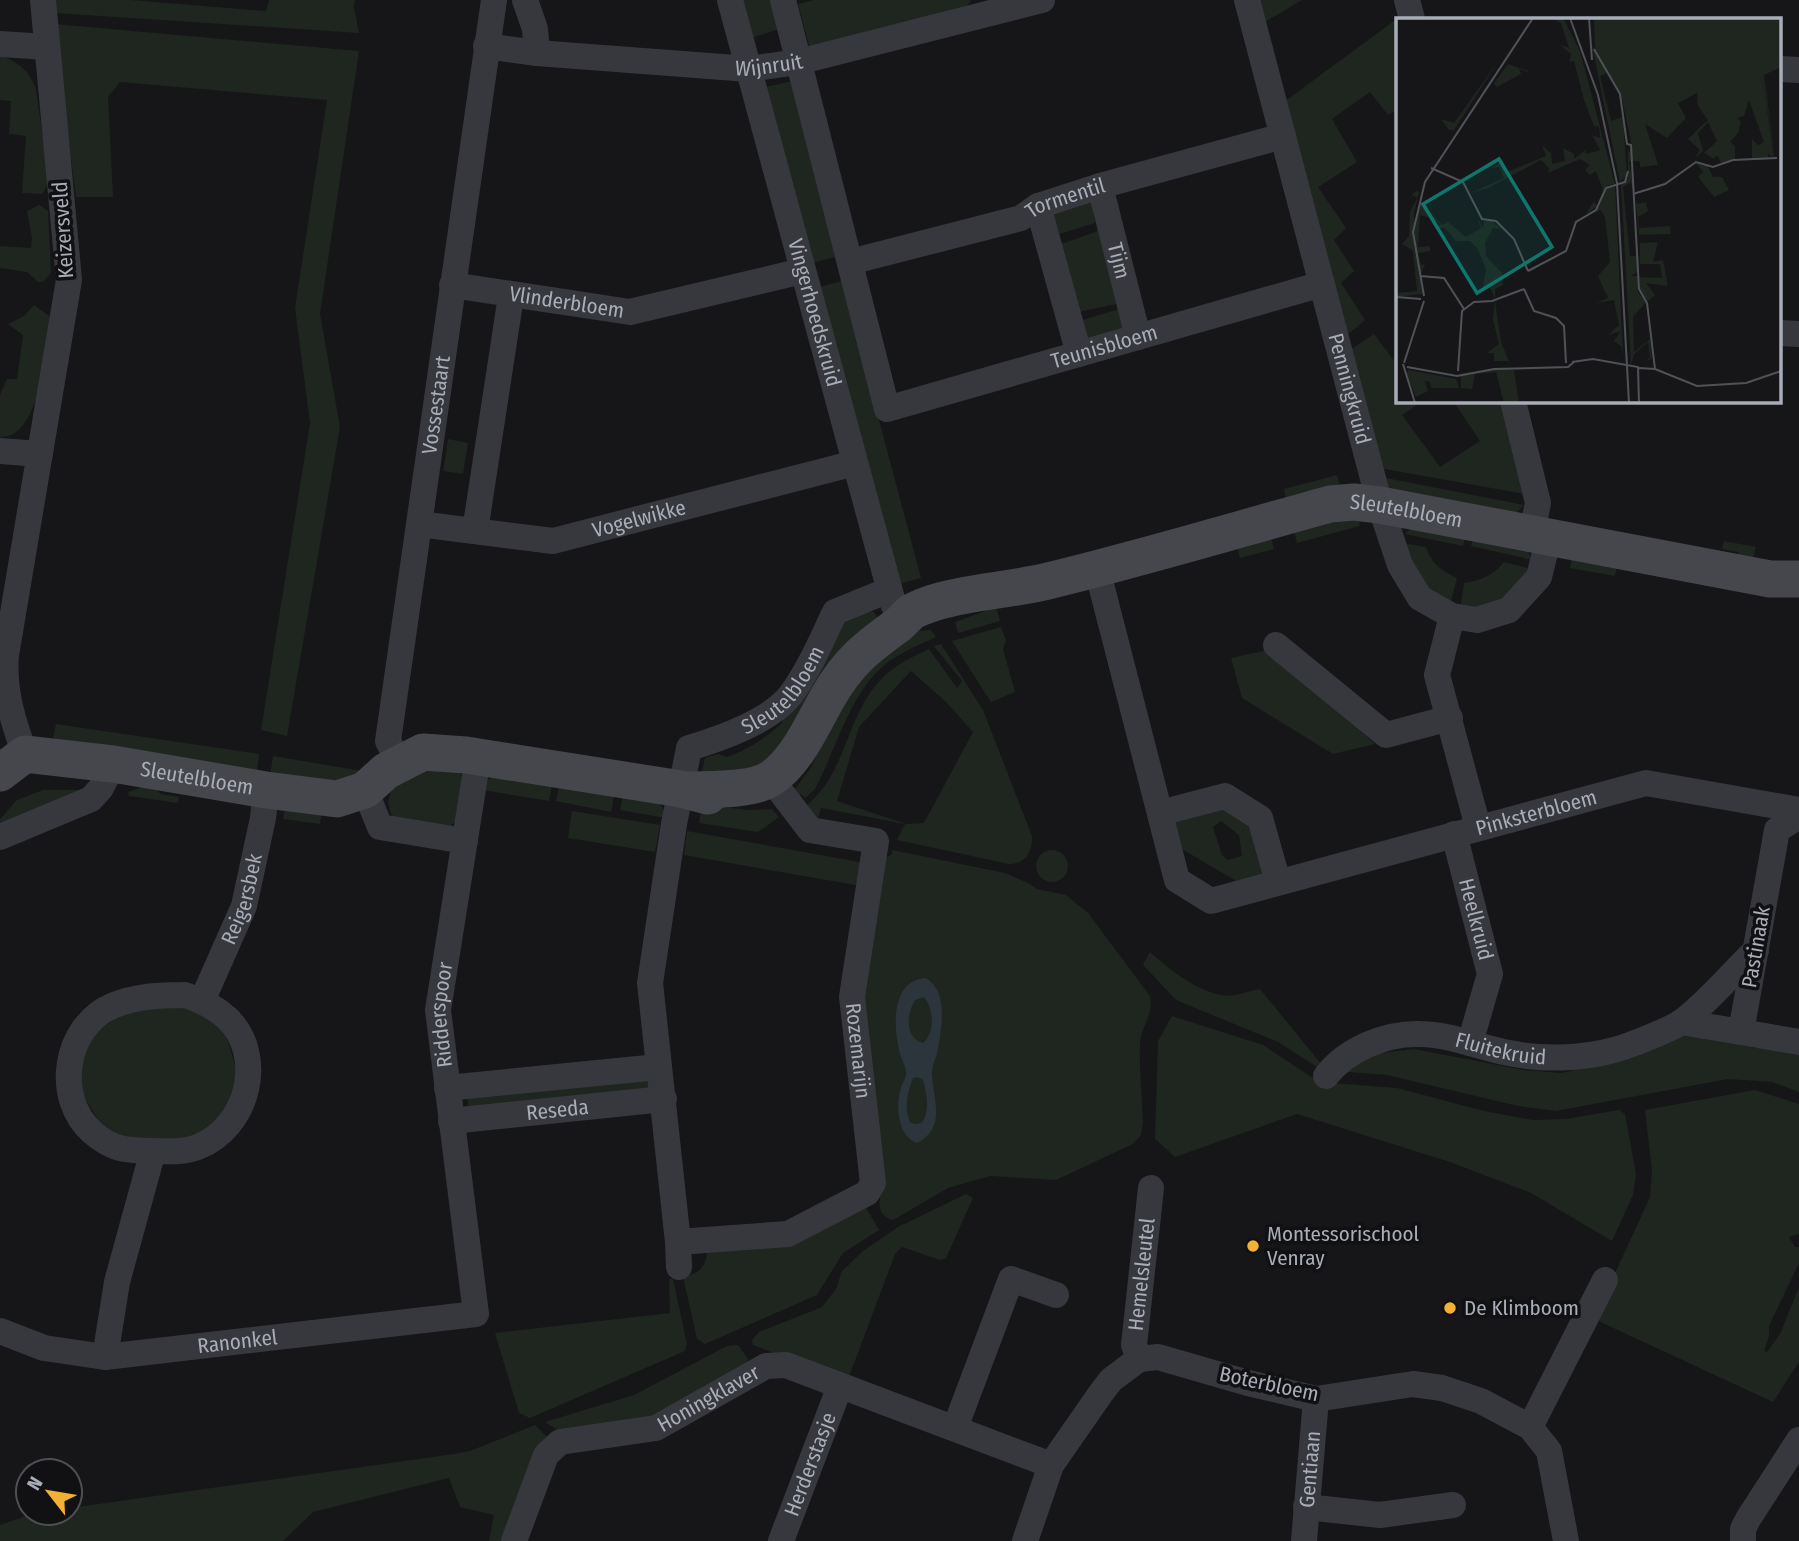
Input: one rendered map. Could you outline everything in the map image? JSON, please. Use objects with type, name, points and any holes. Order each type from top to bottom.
[{"type":"street","name":"Keizersveld","points":[[13,764],[12,720],[5,668],[69,280],[43,0]]},
{"type":"street","name":"Vossestaart","points":[[399,763],[388,741],[494,0]]},
{"type":"street","points":[[525,0],[535,29],[537,53]]},
{"type":"street","name":"Vingerhoedskruid","points":[[730,0],[894,607]]},
{"type":"street","points":[[783,0],[850,262]]},
{"type":"street","name":"Wijnruit","points":[[486,46],[537,53],[749,69],[799,62],[990,7],[1042,0]]},
{"type":"street","name":"Penningkruid","points":[[1247,0],[1380,505],[1400,565],[1420,598],[1452,616],[1477,620],[1509,610],[1539,577],[1541,534],[1538,503],[1513,402]]},
{"type":"street","points":[[1407,0],[1412,18]]},
{"type":"street","points":[[0,44],[47,47]]},
{"type":"street","name":"Tormentil","points":[[850,262],[1021,218],[1038,206],[1100,186],[1283,136]]},
{"type":"street","name":"Tijm","points":[[1100,186],[1138,337]]},
{"type":"street","points":[[1038,206],[1079,354]]},
{"type":"street","name":"Teunisbloem","points":[[850,262],[887,409],[1322,285]]},
{"type":"street","name":"Vlinderbloem","points":[[453,285],[511,296],[630,312],[802,271]]},
{"type":"street","points":[[475,531],[511,296]]},
{"type":"street","points":[[0,451],[40,454]]},
{"type":"street","name":"Vogelwikke","points":[[419,524],[553,541],[855,463]]},
{"type":"street","name":"Sleutelbloem","points":[[684,789],[689,748],[738,732],[791,695],[835,612],[894,607],[910,613],[933,602],[1017,588],[1097,569],[1330,504],[1354,502],[1380,505],[1770,579],[1799,579]]},
{"type":"street","name":"Pinksterbloem","points":[[1097,569],[1177,880],[1211,901],[1646,783],[1799,810]]},
{"type":"street","name":"Sleutelbloem","points":[[13,764],[113,764],[337,799],[365,790],[386,771],[423,751],[684,789],[720,799],[752,800],[775,784],[793,780],[811,745],[814,723],[844,673],[861,653],[882,635],[894,607]]},
{"type":"street","name":"Heelkruid","points":[[1452,616],[1437,675],[1450,718],[1490,974],[1470,1043]]},
{"type":"street","points":[[1276,645],[1386,735],[1450,718]]},
{"type":"street","name":"Ridderspoor","points":[[476,1314],[438,1010],[478,757]]},
{"type":"street","points":[[0,837],[91,799],[101,788],[113,764]]},
{"type":"street","name":"Rozemarijn","points":[[684,789],[674,824],[650,983],[679,1254],[788,1234],[867,1193],[873,1183],[852,997],[876,841],[810,830],[775,784]]},
{"type":"street","name":"Reigersbek","points":[[202,1001],[244,906],[264,818],[266,790]]},
{"type":"street","points":[[365,790],[380,827],[465,841]]},
{"type":"street","points":[[1160,813],[1224,796],[1260,818],[1278,882]]},
{"type":"street","name":"Pastinaak","points":[[1741,1032],[1777,830],[1799,816]]},
{"type":"street","name":"Fluitekruid","points":[[1326,1076],[1336,1063],[1363,1046],[1393,1037],[1420,1034],[1470,1043],[1509,1054],[1560,1058],[1614,1050],[1681,1022],[1755,950]]},
{"type":"street","points":[[185,995],[202,1001],[227,1019],[237,1032],[245,1049],[247,1085],[243,1101],[234,1118],[220,1134],[199,1147],[180,1152],[153,1151],[124,1151],[102,1140],[87,1127],[77,1112],[70,1093],[68,1078],[74,1047],[85,1028],[110,1007],[150,996],[185,995]]},
{"type":"street","points":[[1681,1022],[1799,1042]]},
{"type":"street","name":"Reseda","points":[[447,1088],[658,1067]]},
{"type":"street","name":"Reseda","points":[[451,1121],[664,1099]]},
{"type":"street","points":[[105,1357],[117,1282],[153,1151]]},
{"type":"street","name":"Hemelsleutel","points":[[1139,1360],[1134,1345],[1151,1188]]},
{"type":"street","points":[[955,1428],[1011,1279],[1056,1295]]},
{"type":"street","points":[[1530,1427],[1605,1280]]},
{"type":"street","name":"Ranonkel","points":[[0,1331],[44,1348],[105,1357],[476,1314]]},
{"type":"street","name":"Boterbloem","points":[[1139,1360],[1158,1357],[1316,1399],[1413,1384],[1442,1388],[1481,1401],[1530,1427],[1549,1451],[1566,1541]]},
{"type":"street","points":[[1025,1541],[1051,1465],[1111,1381],[1139,1360]]},
{"type":"street","name":"Honingklaver","points":[[514,1541],[546,1455],[561,1442],[656,1428],[766,1366],[786,1365],[1051,1465]]},
{"type":"street","name":"Herderstasje","points":[[781,1541],[840,1386]]},
{"type":"street","name":"Gentiaan","points":[[1304,1541],[1316,1399]]},
{"type":"street","points":[[1743,1541],[1748,1520],[1799,1440]]},
{"type":"street","points":[[1306,1507],[1380,1515],[1453,1505]]},
{"type":"shaded area","points":[[54,0],[130,0],[266,11],[269,0],[355,0],[359,33],[55,13]]},
{"type":"shaded area","points":[[741,0],[772,0],[780,29],[751,38]]},
{"type":"shaded area","points":[[814,0],[971,0],[966,8],[810,49],[798,4]]},
{"type":"shaded area","points":[[1259,0],[1302,0],[1265,22]]},
{"type":"shaded area","points":[[1396,19],[1396,110],[1388,115],[1370,92],[1332,119],[1357,162],[1318,187],[1346,228],[1334,240],[1354,271],[1341,283],[1365,320],[1346,336],[1284,102]]},
{"type":"shaded area","points":[[54,24],[359,51],[320,314],[340,427],[287,736],[261,730],[310,423],[295,308],[327,100],[120,82],[108,97],[113,197],[76,197]]},
{"type":"shaded area","points":[[0,55],[22,68],[36,89],[49,182],[42,194],[22,193],[26,136],[9,134],[11,101],[0,100]]},
{"type":"shaded area","points":[[793,81],[835,257],[812,263],[765,87]]},
{"type":"shaded area","points":[[1091,201],[1095,223],[1056,235],[1050,212]]},
{"type":"shaded area","points":[[39,205],[48,211],[51,273],[43,282],[38,282],[27,272],[0,268],[0,246],[31,248],[27,211]]},
{"type":"shaded area","points":[[1098,231],[1117,304],[1078,312],[1058,242],[1064,243]]},
{"type":"shaded area","points":[[842,281],[921,578],[896,585],[819,287]]},
{"type":"shaded area","points":[[34,305],[53,319],[39,390],[24,424],[13,434],[0,437],[0,395],[7,379],[17,379],[23,335],[8,324],[24,316]]},
{"type":"shaded area","points":[[1119,309],[1124,325],[1119,333],[1092,340],[1081,334],[1079,321]]},
{"type":"shaded area","points":[[1374,334],[1396,363],[1396,402],[1422,402],[1402,415],[1440,467],[1480,441],[1454,402],[1507,402],[1525,494],[1379,468],[1350,350]]},
{"type":"shaded area","points":[[448,439],[468,443],[463,474],[443,471]]},
{"type":"shaded area","points":[[1337,475],[1341,491],[1287,504],[1284,489]]},
{"type":"shaded area","points":[[1381,477],[1524,505],[1514,515],[1390,491]]},
{"type":"shaded area","points":[[1357,513],[1360,526],[1297,543],[1293,527]]},
{"type":"shaded area","points":[[1416,523],[1466,532],[1463,546],[1405,534]]},
{"type":"shaded area","points":[[1270,534],[1274,549],[1240,558],[1236,543]]},
{"type":"shaded area","points":[[1474,534],[1528,551],[1532,560],[1471,546]]},
{"type":"shaded area","points":[[1724,541],[1756,547],[1752,564],[1744,563],[1738,552],[1722,549]]},
{"type":"shaded area","points":[[1402,543],[1426,547],[1438,566],[1457,578],[1450,605],[1426,592]]},
{"type":"shaded area","points":[[1572,554],[1618,561],[1615,576],[1570,568]]},
{"type":"shaded area","points":[[1504,562],[1532,569],[1526,581],[1491,607],[1460,609],[1464,583],[1486,577]]},
{"type":"shaded area","points":[[996,607],[1000,621],[958,633],[955,622]]},
{"type":"shaded area","points":[[867,611],[874,612],[878,618],[764,772],[700,779],[705,758],[718,754],[727,757],[742,751],[763,739],[782,723],[783,714],[839,621]]},
{"type":"shaded area","points":[[1001,627],[1006,640],[1003,649],[1015,692],[991,702],[952,641]]},
{"type":"shaded area","points":[[931,630],[936,637],[904,652],[876,673],[849,714],[815,789],[805,798],[801,794],[796,798],[792,793],[812,766],[824,735],[855,673],[911,631]]},
{"type":"shaded area","points":[[941,644],[983,710],[1032,836],[1027,856],[1019,862],[1009,864],[897,840],[905,824],[821,808],[817,823],[804,808],[829,779],[865,700],[890,671],[929,649],[957,688],[962,681],[934,646]],"holes":[[[911,671],[947,703],[973,732],[924,823],[906,824],[837,801],[859,727]]]},
{"type":"shaded area","points":[[1268,650],[1375,744],[1333,754],[1242,698],[1231,658]]},
{"type":"shaded area","points":[[56,724],[259,754],[257,774],[75,748],[53,738]]},
{"type":"shaded area","points":[[273,756],[362,771],[342,780],[330,781],[270,776]]},
{"type":"shaded area","points":[[415,766],[457,770],[464,778],[455,822],[447,828],[398,820],[391,814],[388,803],[393,782]]},
{"type":"shaded area","points":[[495,776],[553,780],[549,801],[483,790],[486,780]]},
{"type":"shaded area","points":[[560,782],[615,790],[611,812],[556,801]]},
{"type":"shaded area","points":[[150,784],[161,794],[179,797],[178,803],[129,796],[128,792]]},
{"type":"shaded area","points":[[43,790],[82,790],[0,826],[0,819],[17,800]]},
{"type":"shaded area","points":[[624,792],[657,802],[664,811],[665,818],[620,810]]},
{"type":"shaded area","points":[[286,804],[322,809],[320,824],[283,819]]},
{"type":"shaded area","points":[[702,805],[749,810],[772,809],[779,817],[758,832],[699,823]]},
{"type":"shaded area","points":[[1224,805],[1254,823],[1267,874],[1238,882],[1180,848],[1173,819]],"holes":[[[1221,821],[1239,835],[1242,856],[1227,860],[1222,855],[1213,827]]]},
{"type":"shaded area","points":[[572,811],[660,825],[655,852],[568,838]]},
{"type":"shaded area","points":[[687,831],[865,863],[861,886],[684,855]]},
{"type":"shaded area","points":[[892,850],[1005,873],[1037,889],[1066,895],[1088,913],[1150,996],[1149,1015],[1140,1044],[1143,1122],[1141,1135],[1133,1144],[1056,1180],[990,1176],[948,1188],[893,1220],[882,1214],[860,981],[880,862],[892,854]]},
{"type":"shaded area","points":[[1052,850],[1063,855],[1068,866],[1063,877],[1052,882],[1041,877],[1036,866],[1041,855]]},
{"type":"shaded area","points":[[1150,952],[1202,989],[1230,996],[1260,989],[1322,1065],[1317,1067],[1278,1042],[1176,1000],[1143,965]]},
{"type":"shaded area","points":[[925,978],[933,984],[938,992],[942,1012],[939,1045],[932,1072],[935,1121],[926,1137],[917,1143],[906,1134],[900,1121],[899,1098],[906,1072],[896,1028],[897,1005],[906,987]],"holes":[[[924,997],[930,1008],[932,1021],[930,1034],[923,1043],[910,1031],[909,1018],[915,1000]],[[913,1078],[923,1080],[927,1108],[922,1123],[915,1124],[910,1122],[907,1100]]]},
{"type":"shaded area","points":[[171,1006],[199,1009],[215,1021],[228,1041],[238,1075],[227,1109],[205,1136],[160,1142],[118,1135],[99,1121],[86,1100],[80,1082],[81,1061],[93,1034],[123,1013]]},
{"type":"shaded area","points":[[1172,1016],[1263,1045],[1319,1082],[1397,1088],[1484,1111],[1533,1120],[1566,1119],[1619,1110],[1625,1114],[1636,1174],[1633,1195],[1612,1241],[1531,1193],[1450,1162],[1297,1114],[1175,1157],[1155,1139],[1158,1041]]},
{"type":"shaded area","points":[[1678,1031],[1755,1048],[1765,1044],[1799,1050],[1799,1092],[1772,1082],[1728,1079],[1556,1111],[1518,1106],[1387,1075],[1336,1071],[1381,1053],[1414,1049],[1524,1070],[1561,1073],[1626,1059]]},
{"type":"shaded area","points":[[646,1075],[649,1090],[469,1112],[467,1095]]},
{"type":"shaded area","points":[[1755,1090],[1799,1104],[1799,1234],[1789,1237],[1795,1247],[1799,1247],[1799,1263],[1769,1326],[1769,1337],[1764,1351],[1767,1352],[1780,1334],[1799,1287],[1799,1362],[1773,1402],[1594,1319],[1650,1197],[1652,1171],[1645,1110]]},
{"type":"shaded area","points":[[966,1194],[973,1198],[946,1258],[940,1260],[902,1247],[895,1254],[847,1382],[753,1345],[752,1340],[759,1332],[822,1307],[836,1289],[842,1271],[863,1251],[898,1227]]},
{"type":"shaded area","points":[[864,1204],[879,1230],[843,1253],[817,1295],[705,1344],[697,1339],[683,1277],[701,1268],[706,1260],[707,1249]]},
{"type":"shaded area","points":[[669,1279],[673,1279],[687,1344],[685,1351],[530,1418],[519,1413],[495,1333],[670,1313]]},
{"type":"shaded area","points":[[738,1345],[748,1359],[748,1368],[655,1421],[562,1433],[545,1422],[634,1395],[727,1346]]},
{"type":"shaded area","points":[[535,1425],[547,1437],[502,1541],[489,1541],[494,1515],[460,1507],[449,1478],[313,1512],[283,1541],[0,1541],[0,1525],[14,1520],[14,1527],[84,1527],[84,1506],[470,1451]]},
{"type":"place","name":"Montessorischool Venray","points":[[1253,1246]]},
{"type":"place","name":"De Klimboom","points":[[1450,1308]]}]
